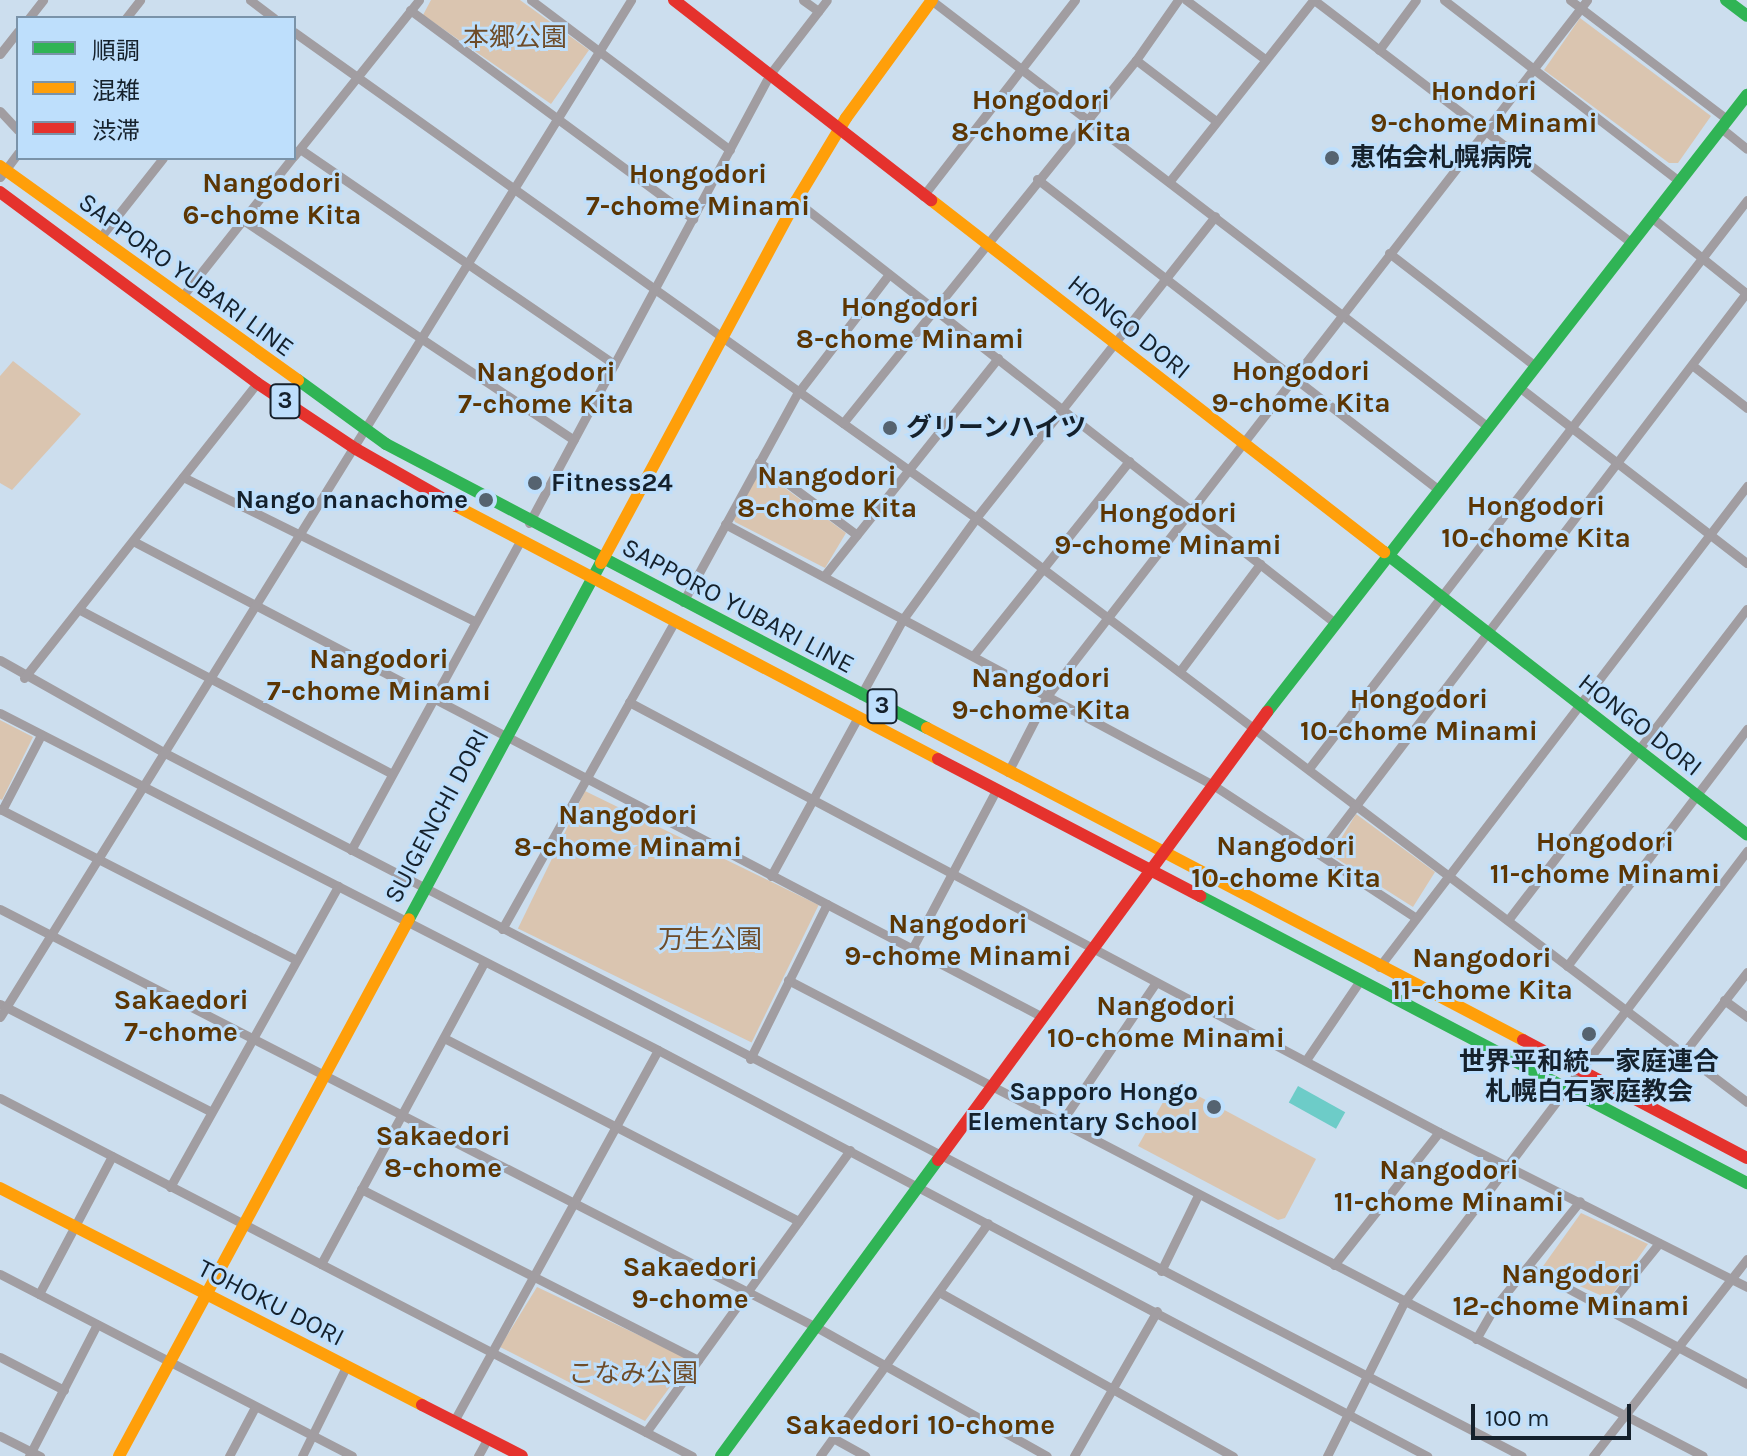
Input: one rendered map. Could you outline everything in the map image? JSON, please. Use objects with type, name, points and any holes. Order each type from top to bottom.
[{"type":"main road","name":"HONGO DORI","points":[[674,0],[1113,342],[1240,446],[1388,556],[1747,835]]},
{"type":"main road","name":"SUIGENCHI DORI","points":[[119,1456],[796,201],[839,129],[931,0]]},
{"type":"main road","points":[[1726,0],[1747,16]]},
{"type":"main road","points":[[721,1456],[818,1328],[1090,948],[1256,726],[1747,95]]},
{"type":"main road","name":"SAPPORO YUBARI LINE","points":[[2,171],[366,432],[529,523],[1747,1158]]},
{"type":"main road","name":"SAPPORO YUBARI LINE","points":[[0,192],[257,383],[356,449],[674,623],[1747,1183]]},
{"type":"main road","name":"TOHOKU DORI","points":[[0,1188],[522,1456]]},
{"type":"street","points":[[31,16],[43,0]]},
{"type":"street","points":[[128,16],[140,0]]},
{"type":"street","points":[[250,0],[271,16]]},
{"type":"street","points":[[296,153],[419,0]]},
{"type":"street","points":[[531,0],[730,150]]},
{"type":"street","points":[[0,1017],[3,1006],[356,449],[631,0]]},
{"type":"street","points":[[803,0],[818,11]]},
{"type":"street","points":[[529,523],[770,74],[827,0]]},
{"type":"street","points":[[931,0],[1487,426]]},
{"type":"street","points":[[923,196],[1075,0]]},
{"type":"street","points":[[843,423],[1136,60],[1178,0]]},
{"type":"street","points":[[1186,0],[1265,59]]},
{"type":"street","points":[[1169,182],[1313,0],[1631,242]]},
{"type":"street","points":[[1379,50],[1416,0]]},
{"type":"street","points":[[1444,0],[1679,181]]},
{"type":"street","points":[[1570,0],[1584,4],[1724,124],[1747,149]]},
{"type":"street","points":[[1008,772],[1047,696],[1584,4]]},
{"type":"street","points":[[410,10],[693,219]]},
{"type":"street","points":[[296,33],[512,191],[976,518],[1042,571],[1256,726],[1747,1102]]},
{"type":"street","points":[[0,54],[16,34]]},
{"type":"street","points":[[1136,60],[1216,121]]},
{"type":"street","points":[[0,111],[16,128]]},
{"type":"street","points":[[2,171],[16,155]]},
{"type":"street","points":[[296,155],[468,263],[614,364]]},
{"type":"street","points":[[99,239],[161,160]]},
{"type":"street","points":[[181,298],[290,160]]},
{"type":"street","points":[[1037,179],[1439,490]]},
{"type":"street","points":[[1310,767],[1747,200]]},
{"type":"street","points":[[796,201],[1335,623]]},
{"type":"street","points":[[861,695],[903,619],[976,518],[1215,216]]},
{"type":"street","points":[[1319,854],[1747,293],[1651,217]]},
{"type":"street","points":[[243,220],[574,440]]},
{"type":"street","points":[[1389,253],[1534,365]]},
{"type":"street","points":[[683,602],[797,394],[889,274]]},
{"type":"street","points":[[824,576],[998,358]]},
{"type":"street","points":[[1692,365],[1747,408]]},
{"type":"street","points":[[24,678],[257,383]]},
{"type":"street","points":[[1519,387],[1747,563]]},
{"type":"street","points":[[973,656],[1129,461]]},
{"type":"street","points":[[759,462],[857,535]]},
{"type":"street","points":[[183,477],[474,621]]},
{"type":"street","points":[[1379,967],[1448,872],[1747,486]]},
{"type":"street","points":[[725,524],[1213,785],[1415,917]]},
{"type":"street","points":[[133,541],[1041,1016]]},
{"type":"street","points":[[351,850],[520,541]]},
{"type":"street","points":[[1180,671],[1260,564]]},
{"type":"street","points":[[1508,920],[1747,609]]},
{"type":"street","points":[[80,610],[392,774]]},
{"type":"street","points":[[502,929],[584,776],[674,623]]},
{"type":"street","points":[[0,660],[24,678],[351,850],[421,894],[502,929],[750,1059],[936,1162],[1161,1271],[1522,1456]]},
{"type":"street","points":[[629,702],[1439,1132],[1747,1287]]},
{"type":"street","points":[[0,713],[919,1185],[1350,1412],[1427,1456]]},
{"type":"street","points":[[771,876],[857,719]]},
{"type":"street","points":[[1567,966],[1747,729]]},
{"type":"street","points":[[41,735],[1,810],[295,959]]},
{"type":"street","points":[[912,949],[995,792]]},
{"type":"street","points":[[1327,1456],[1404,1302],[1747,851]]},
{"type":"street","points":[[170,1187],[338,886]]},
{"type":"street","points":[[750,1059],[827,904]]},
{"type":"street","points":[[0,909],[818,1328],[1047,1456]]},
{"type":"street","points":[[321,1264],[484,962]]},
{"type":"street","points":[[1683,1054],[1747,972]]},
{"type":"street","points":[[788,980],[1703,1456]]},
{"type":"street","points":[[1060,1124],[1156,982]]},
{"type":"street","points":[[1306,1060],[1359,982]]},
{"type":"street","points":[[1724,1000],[1747,1017]]},
{"type":"street","points":[[3,1006],[210,1111]]},
{"type":"street","points":[[444,1038],[798,1221]]},
{"type":"street","points":[[454,1421],[658,1050]]},
{"type":"street","points":[[0,1098],[692,1456]]},
{"type":"street","points":[[1334,1265],[1439,1132]]},
{"type":"street","points":[[646,1432],[850,1150]]},
{"type":"street","points":[[39,1294],[112,1156]]},
{"type":"street","points":[[361,1189],[533,1280],[698,1360]]},
{"type":"street","points":[[1161,1271],[1198,1195]]},
{"type":"street","points":[[1476,1339],[1580,1201]]},
{"type":"street","points":[[820,1456],[988,1223]]},
{"type":"street","points":[[1605,1310],[1659,1243]]},
{"type":"street","points":[[1593,1456],[1747,1259]]},
{"type":"street","points":[[1528,1267],[1747,1384]]},
{"type":"street","points":[[0,1274],[352,1456]]},
{"type":"street","points":[[939,1292],[1233,1456]]},
{"type":"street","points":[[1074,1456],[1157,1311]]},
{"type":"street","points":[[0,1436],[34,1455],[97,1324]]},
{"type":"street","points":[[0,1357],[64,1390]]},
{"type":"street","points":[[302,1456],[346,1367]]},
{"type":"street","points":[[229,1456],[255,1407]]},
{"type":"street","points":[[478,1456],[488,1438]]},
{"type":"street","points":[[833,1438],[865,1456]]},
{"type":"green space","name":"本郷公園","points":[[431,0],[520,0],[589,50],[551,104],[423,15]]},
{"type":"green space","points":[[1580,18],[1711,116],[1678,163],[1669,163],[1544,70]]},
{"type":"green space","points":[[13,361],[81,414],[12,490],[0,483],[0,376]]},
{"type":"green space","points":[[759,469],[846,533],[825,568],[735,522],[732,515]]},
{"type":"green space","points":[[0,720],[33,737],[2,800],[0,799]]},
{"type":"green space","name":"万生公園","points":[[585,791],[819,905],[752,1042],[518,929]]},
{"type":"green space","points":[[1356,814],[1435,872],[1413,907],[1331,855]]},
{"type":"green space","points":[[1174,1083],[1316,1159],[1285,1218],[1278,1220],[1138,1146]]},
{"type":"green space","points":[[1581,1213],[1648,1244],[1609,1299],[1541,1269]]},
{"type":"green space","name":"こなみ公園","points":[[537,1287],[689,1361],[645,1421],[500,1347]]},
{"type":"shaded area","points":[[1298,1086],[1345,1112],[1336,1129],[1289,1103]]},
{"type":"traffic: fast","points":[[1726,0],[1747,16]]},
{"type":"traffic: fast","points":[[1267,712],[1747,95]]},
{"type":"traffic: fast","points":[[298,380],[386,444],[927,728]]},
{"type":"traffic: fast","points":[[1384,552],[1747,835]]},
{"type":"traffic: fast","points":[[409,919],[601,563]]},
{"type":"traffic: fast","points":[[1200,896],[1747,1183]]},
{"type":"traffic: fast","points":[[721,1456],[938,1160]]},
{"type":"traffic: slow","points":[[601,563],[796,201],[846,118],[932,0]]},
{"type":"traffic: slow","points":[[0,166],[298,380]]},
{"type":"traffic: slow","points":[[931,200],[1384,552]]},
{"type":"traffic: slow","points":[[456,506],[938,759]]},
{"type":"traffic: slow","points":[[927,728],[1523,1040]]},
{"type":"traffic: slow","points":[[119,1456],[409,919]]},
{"type":"traffic: slow","points":[[0,1188],[422,1405]]},
{"type":"traffic: jam","points":[[674,0],[931,200]]},
{"type":"traffic: jam","points":[[0,192],[257,383],[356,449],[456,506]]},
{"type":"traffic: jam","points":[[938,1160],[1267,712]]},
{"type":"traffic: jam","points":[[938,759],[1200,896]]},
{"type":"traffic: jam","points":[[1523,1040],[1747,1158]]},
{"type":"traffic: jam","points":[[422,1405],[522,1456]]},
{"type":"place","name":"恵佑会札幌病院","points":[[1332,158]]},
{"type":"place","name":"グリーンハイツ","points":[[890,428]]},
{"type":"place","name":"Fitness24","points":[[535,483]]},
{"type":"place","name":"Nango nanachome","points":[[486,500]]},
{"type":"place","name":"世界平和統一家庭連合 札幌白石家庭教会","points":[[1589,1034]]},
{"type":"place","name":"Sapporo Hongo Elementary School","points":[[1214,1107]]},
{"type":"district","name":"Hondori 9-chome Minami","points":[[1484,107]]},
{"type":"district","name":"Hongodori 8-chome Kita","points":[[1041,116]]},
{"type":"district","name":"Hongodori 7-chome Minami","points":[[698,190]]},
{"type":"district","name":"Nangodori 6-chome Kita","points":[[272,199]]},
{"type":"district","name":"Hongodori 8-chome Minami","points":[[910,323]]},
{"type":"district","name":"Hongodori 9-chome Kita","points":[[1301,387]]},
{"type":"district","name":"Nangodori 7-chome Kita","points":[[546,388]]},
{"type":"district","name":"Nangodori 8-chome Kita","points":[[827,492]]},
{"type":"district","name":"Hongodori 10-chome Kita","points":[[1536,522]]},
{"type":"district","name":"Hongodori 9-chome Minami","points":[[1168,529]]},
{"type":"district","name":"Nangodori 7-chome Minami","points":[[379,675]]},
{"type":"district","name":"Nangodori 9-chome Kita","points":[[1041,694]]},
{"type":"district","name":"Hongodori 10-chome Minami","points":[[1419,715]]},
{"type":"district","name":"Nangodori 8-chome Minami","points":[[628,831]]},
{"type":"district","name":"Hongodori 11-chome Minami","points":[[1605,858]]},
{"type":"district","name":"Nangodori 10-chome Kita","points":[[1286,862]]},
{"type":"district","name":"Nangodori 9-chome Minami","points":[[958,940]]},
{"type":"district","name":"Nangodori 11-chome Kita","points":[[1482,974]]},
{"type":"district","name":"Sakaedori 7-chome","points":[[181,1016]]},
{"type":"district","name":"Nangodori 10-chome Minami","points":[[1166,1022]]},
{"type":"district","name":"Sakaedori 8-chome","points":[[443,1152]]},
{"type":"district","name":"Nangodori 11-chome Minami","points":[[1449,1186]]},
{"type":"district","name":"Sakaedori 9-chome","points":[[690,1283]]},
{"type":"district","name":"Nangodori 12-chome Minami","points":[[1571,1290]]},
{"type":"district","name":"Sakaedori 10-chome","points":[[920,1425]]}]
